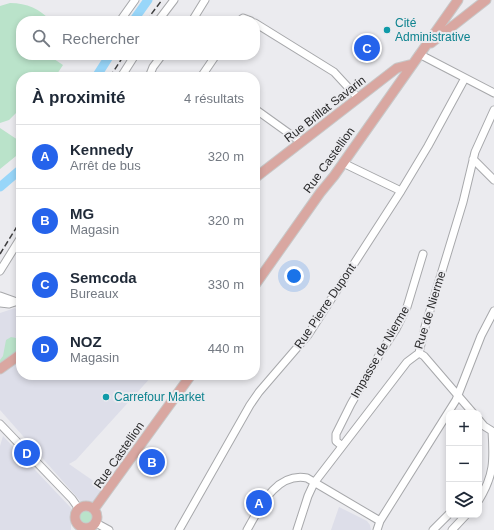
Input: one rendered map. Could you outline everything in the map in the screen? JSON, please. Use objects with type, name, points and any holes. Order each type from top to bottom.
[{"type":"main road","name":"Rue Castellion","points":[[260,278],[458,0]]},
{"type":"main road","points":[[421,51],[486,0]]},
{"type":"main road","name":"Rue Brillat Savarin","points":[[260,174],[397,68],[412,64]]},
{"type":"main road","points":[[0,369],[16,358]]},
{"type":"main road","name":"Rue Castellion","points":[[94,509],[187,380]]},
{"type":"main road","points":[[85,506],[94,509],[97,515],[96,523],[90,528],[80,528],[76,518],[79,509],[85,506]]},
{"type":"street","points":[[124,16],[135,0]]},
{"type":"street","points":[[162,16],[174,0]]},
{"type":"street","points":[[195,16],[205,0]]},
{"type":"street","points":[[260,27],[334,72],[358,98]]},
{"type":"street","points":[[421,51],[465,78],[494,93]]},
{"type":"street","points":[[124,72],[132,60]]},
{"type":"street","points":[[151,72],[158,60]]},
{"type":"street","points":[[205,72],[213,60]]},
{"type":"street","name":"Rue Pierre Dupont","points":[[179,530],[253,399],[308,336],[401,191],[428,146],[465,78]]},
{"type":"street","name":"Rue de Nierme","points":[[297,530],[308,496],[314,483],[407,362],[419,353],[424,327],[463,202],[473,159],[494,110]]},
{"type":"street","points":[[260,113],[301,142]]},
{"type":"street","points":[[473,159],[494,180]]},
{"type":"street","points":[[343,163],[401,191]]},
{"type":"street","points":[[0,270],[16,245]]},
{"type":"street","name":"Impasse de Nierme","points":[[342,446],[336,441],[336,434],[351,404],[408,307],[423,254]]},
{"type":"street","points":[[0,296],[16,300]]},
{"type":"street","points":[[0,303],[9,304],[16,302]]},
{"type":"street","points":[[377,530],[380,521],[449,412],[458,395],[481,336],[494,312]]},
{"type":"street","points":[[419,353],[424,356],[471,410]]},
{"type":"street","points":[[0,424],[72,499],[79,509]]},
{"type":"street","points":[[482,424],[493,430],[493,469],[488,488],[482,496]]},
{"type":"street","points":[[248,530],[264,501],[284,481],[295,477],[307,478],[380,521]]},
{"type":"street","points":[[433,530],[446,517]]},
{"type":"street","points":[[452,530],[462,518]]},
{"type":"street","points":[[96,523],[109,530]]},
{"type":"shaded area","points":[[15,308],[16,309],[16,380],[148,380],[76,460],[69,464],[105,489],[96,502],[82,503],[0,410],[0,313]]},
{"type":"shaded area","points":[[3,436],[71,508],[71,530],[0,530],[0,446]]},
{"type":"shaded area","points":[[339,507],[367,521],[371,530],[331,530]]},
{"type":"green space","points":[[10,3],[22,4],[38,10],[45,16],[16,16],[16,60],[56,60],[63,65],[58,72],[16,72],[16,113],[9,120],[0,123],[0,6]]},
{"type":"green space","points":[[0,128],[16,139],[16,156],[0,169]]},
{"type":"green space","points":[[11,337],[16,338],[16,351],[0,364],[0,360],[3,356],[6,340]]},
{"type":"green space","points":[[83,510],[89,510],[93,514],[93,520],[89,524],[83,524],[79,520],[79,514]]},
{"type":"waterway","points":[[137,16],[148,0]]},
{"type":"waterway","points":[[99,72],[107,60]]},
{"type":"waterway","points":[[0,187],[16,173]]},
{"type":"railway","points":[[150,16],[162,0]]},
{"type":"railway","points":[[113,72],[121,60]]},
{"type":"railway","points":[[0,254],[16,228]]},
{"type":"place","name":"Cité Administrative","points":[[387,30]]},
{"type":"place","name":"Semcoda","points":[[367,48]]},
{"type":"place","name":"Carrefour Market","points":[[106,397]]},
{"type":"place","name":"NOZ","points":[[27,453]]},
{"type":"place","name":"MG","points":[[152,462]]},
{"type":"place","name":"Kennedy","points":[[259,503]]}]
